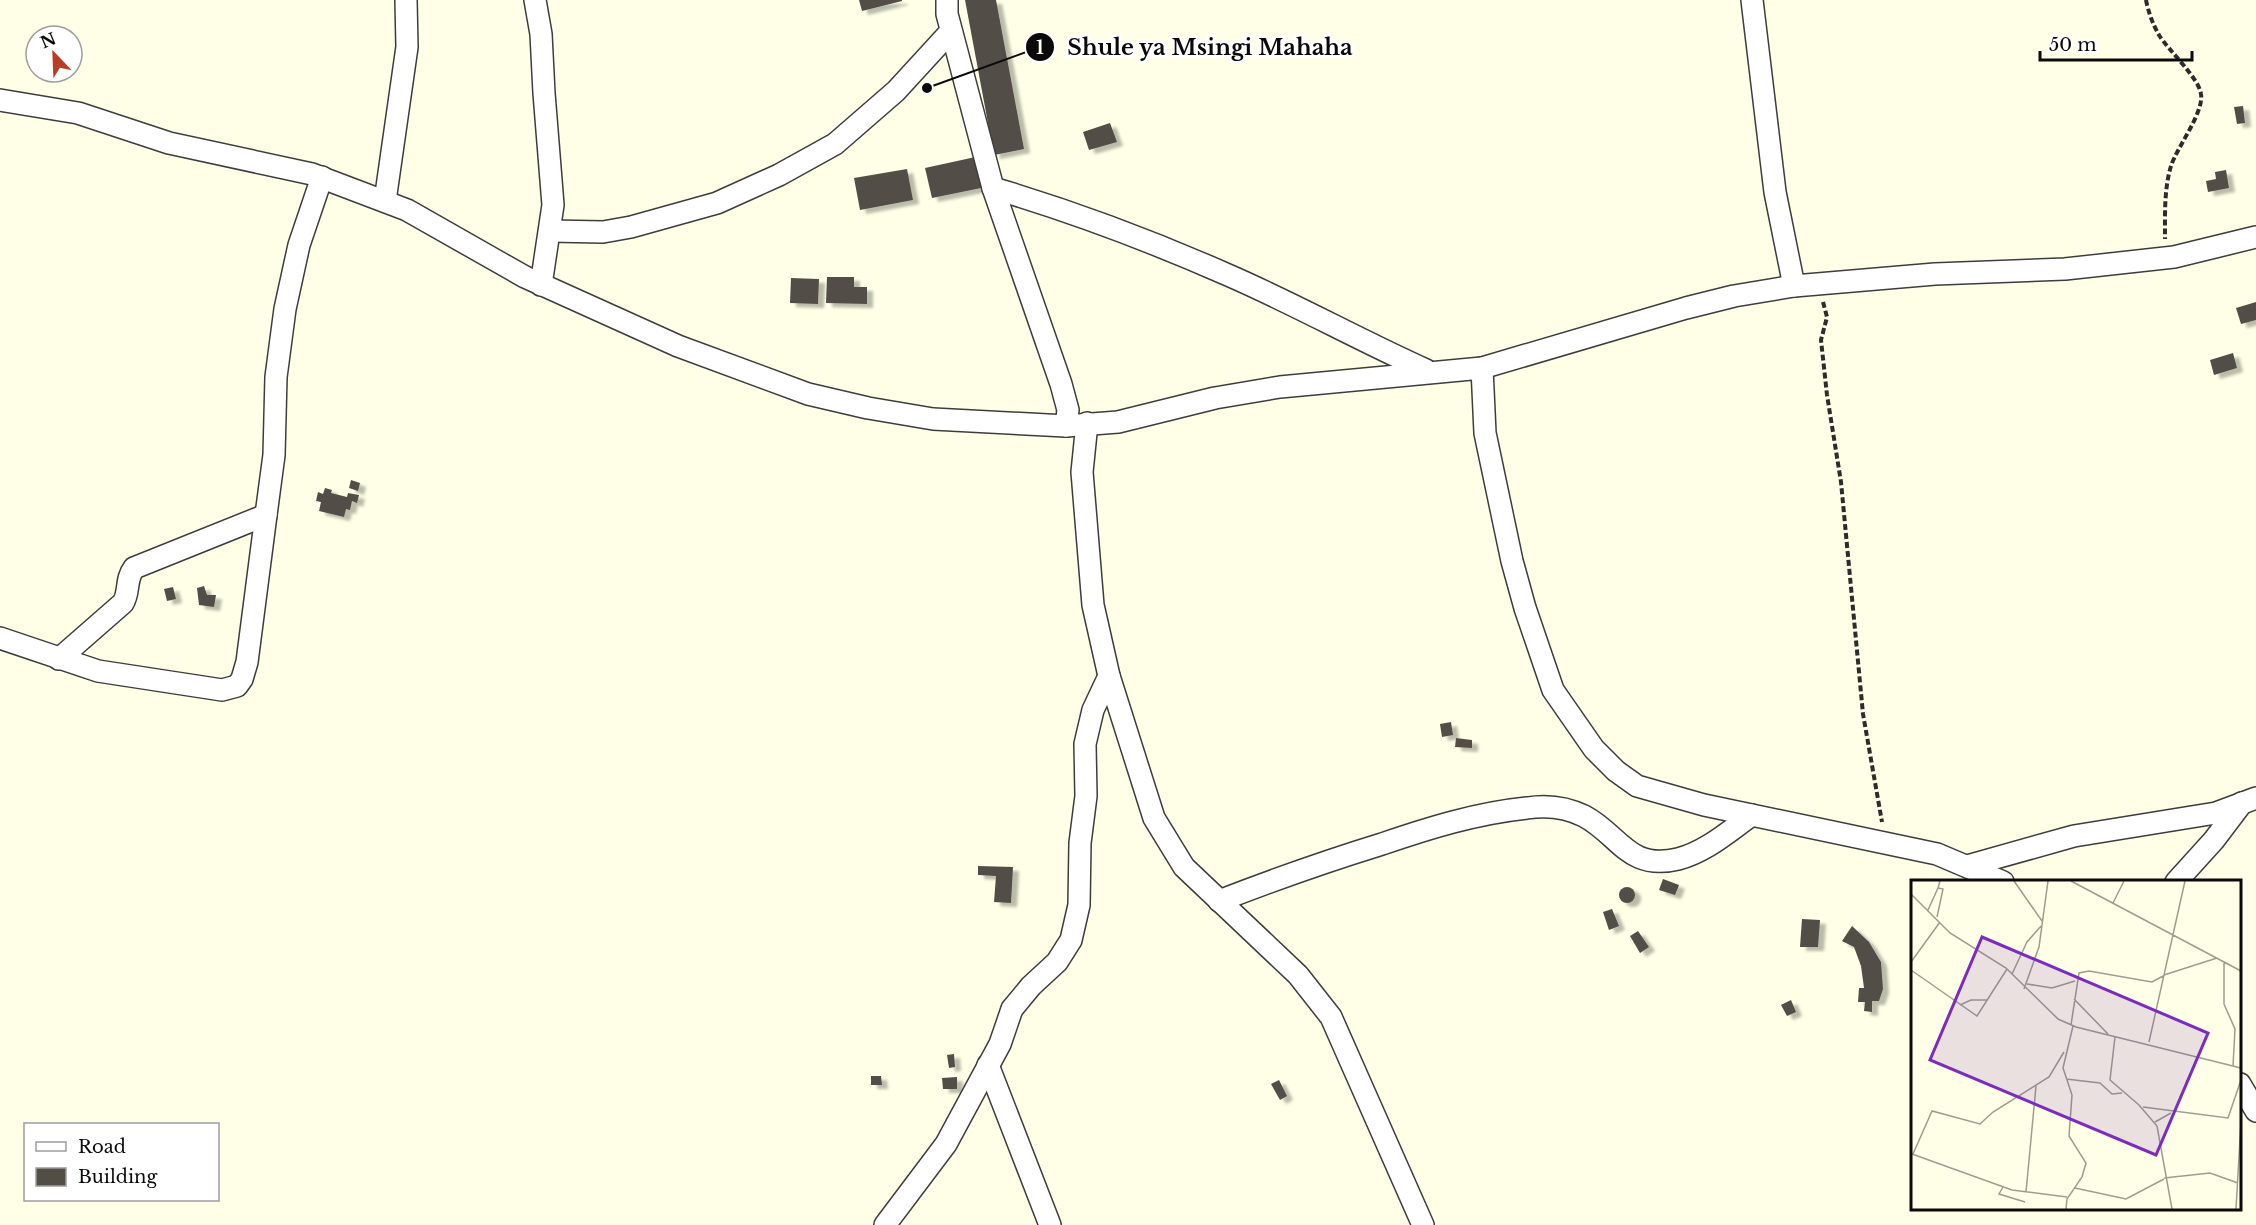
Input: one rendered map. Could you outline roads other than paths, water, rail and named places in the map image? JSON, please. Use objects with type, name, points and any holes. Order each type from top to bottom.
[{"type":"street","points":[[386,201],[407,46],[406,0]]},
{"type":"street","points":[[535,0],[541,34],[554,205],[541,285]]},
{"type":"street","points":[[947,0],[951,31],[993,188],[1068,410],[1077,425],[1093,605],[1109,676],[1154,818],[1184,867],[1298,975],[1332,1017],[1423,1225]]},
{"type":"street","points":[[1752,0],[1775,192],[1794,286]]},
{"type":"street","points":[[550,231],[603,232],[632,227],[717,203],[779,175],[835,144],[896,91],[951,31]]},
{"type":"street","points":[[0,100],[78,113],[169,143],[322,177],[407,210],[525,277],[678,346],[808,394],[868,408],[933,419],[1077,425],[1118,422],[1215,398],[1280,387],[1428,371],[1482,368],[1686,308],[1734,296],[1794,286],[1935,274],[2065,269],[2165,258],[2256,237]]},
{"type":"street","points":[[0,638],[98,671],[222,690],[237,686],[242,679],[247,662],[258,562],[274,455],[276,377],[285,309],[299,245],[322,177]]},
{"type":"street","points":[[993,188],[1110,226],[1229,275],[1367,344],[1428,371]]},
{"type":"street","points":[[1482,368],[1485,433],[1512,561],[1553,690],[1594,749],[1616,771],[1637,786],[1704,805],[1937,854],[1998,880]]},
{"type":"street","points":[[59,658],[123,603],[127,597],[127,580],[134,568],[266,515]]},
{"type":"street","points":[[885,1225],[946,1144],[1000,1044],[1012,1009],[1031,986],[1057,962],[1071,940],[1078,905],[1080,843],[1086,796],[1085,744],[1093,710],[1109,676]]},
{"type":"street","points":[[1967,866],[2074,836],[2216,813],[2249,801]]},
{"type":"street","points":[[2178,880],[2249,801]]},
{"type":"street","points":[[1219,901],[1305,868],[1406,836],[1468,818],[1526,808],[1551,806],[1584,816],[1627,852],[1644,860],[1662,862],[1680,858],[1707,847],[1752,815]]},
{"type":"street","points":[[988,1065],[1050,1225]]},
{"type":"street","points":[[2241,1086],[2256,1111]]},
{"type":"place","name":"Shule ya Msingi Mahaha","points":[[927,88]]}]
